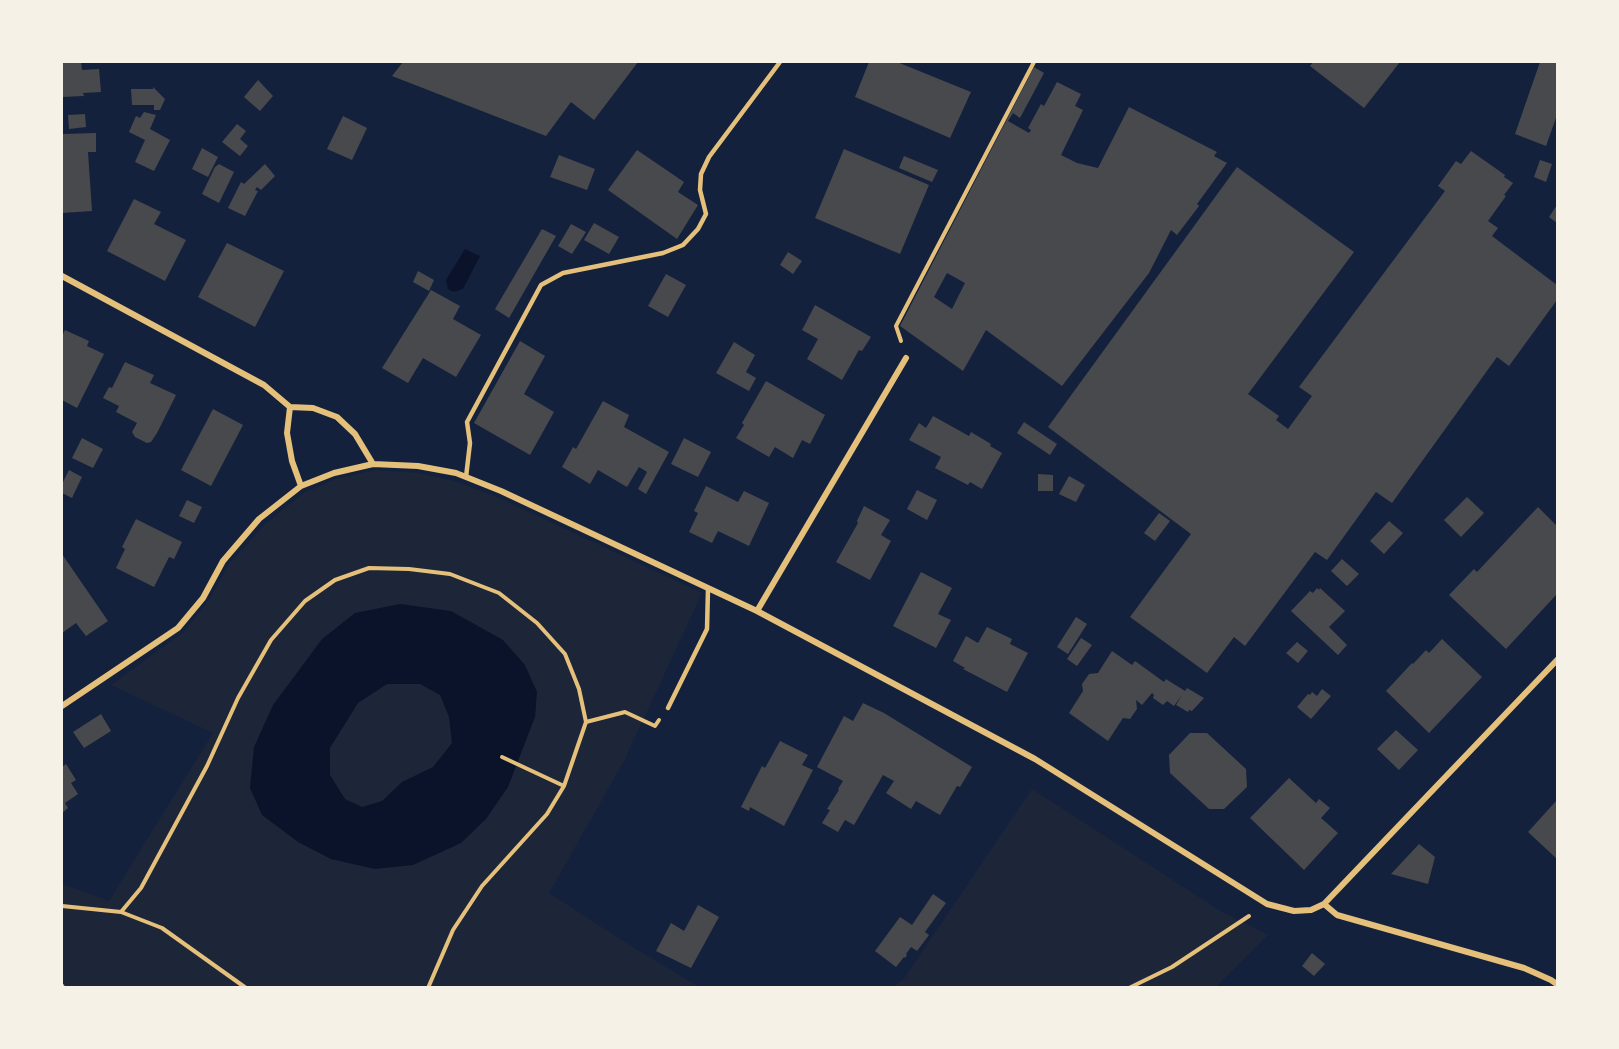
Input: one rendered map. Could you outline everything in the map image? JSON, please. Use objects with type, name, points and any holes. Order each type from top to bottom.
[{"type":"street","points":[[62,276],[264,385],[290,407],[313,408],[337,417],[355,434],[373,464]]},
{"type":"street","points":[[757,611],[906,358]]},
{"type":"street","points":[[290,407],[287,433],[292,461],[301,486]]},
{"type":"street","points":[[62,706],[178,628],[203,598],[223,561],[259,519],[301,486],[334,473],[373,464],[417,466],[456,473],[501,491],[757,611],[1035,759],[1267,904],[1294,911],[1311,910],[1324,904],[1557,659]]},
{"type":"street","points":[[1324,904],[1337,915],[1524,968],[1557,985]]},
{"type":"lane","points":[[466,477],[470,443],[467,422],[541,285],[563,273],[663,253],[683,245],[698,229],[706,214],[700,190],[700,174],[709,157],[780,62]]},
{"type":"lane","points":[[668,708],[707,629],[708,589]]},
{"type":"path","points":[[906,358],[896,326],[1034,62]]},
{"type":"path","points":[[122,912],[141,888],[207,766],[238,698],[271,639],[305,601],[335,580],[369,568],[408,569],[450,574],[499,593],[537,622],[565,654],[579,689],[585,722],[564,786],[547,814],[482,886],[453,930],[428,987]]},
{"type":"path","points":[[585,722],[625,712],[655,726],[668,708]]},
{"type":"path","points":[[502,757],[564,786]]},
{"type":"path","points":[[1129,987],[1172,967],[1267,904]]},
{"type":"path","points":[[62,906],[122,912],[162,928],[246,987]]},
{"type":"shaded area","points":[[465,249],[480,256],[463,289],[453,292],[448,289],[446,280]]},
{"type":"shaded area","points":[[375,470],[419,473],[454,481],[497,497],[702,593],[624,761],[549,893],[699,987],[62,988],[62,884],[109,901],[213,733],[111,685],[185,631],[209,600],[229,564],[265,524],[304,493],[335,479]]},
{"type":"shaded area","points":[[400,604],[451,611],[503,640],[525,665],[537,692],[535,717],[508,787],[486,819],[461,843],[413,865],[375,869],[331,859],[298,842],[262,815],[250,788],[254,747],[273,705],[322,639],[355,613]],"holes":[[[387,684],[420,684],[440,695],[449,717],[452,743],[433,767],[402,782],[382,801],[362,807],[345,799],[330,775],[330,748],[358,703]]]},
{"type":"shaded area","points":[[1032,789],[1222,912],[1268,935],[1216,987],[890,988],[903,980]]},
{"type":"building","points":[[62,62],[81,62],[82,70],[99,69],[101,92],[83,93],[84,96],[62,97]]},
{"type":"building","points":[[403,62],[638,62],[594,120],[571,102],[546,136],[392,76]]},
{"type":"building","points":[[869,62],[897,62],[971,92],[950,138],[855,97]]},
{"type":"building","points":[[1313,62],[1400,62],[1364,108],[1310,66]]},
{"type":"building","points":[[1540,62],[1557,62],[1557,115],[1546,146],[1515,134]]},
{"type":"building","points":[[1034,67],[1044,73],[1020,118],[1013,113],[1008,121],[1029,133],[1031,130],[1028,128],[1041,104],[1044,106],[1057,82],[1081,94],[1075,106],[1083,110],[1061,155],[1077,163],[1098,168],[1129,107],[1217,152],[1214,156],[1227,163],[1177,235],[1171,230],[1149,273],[1062,386],[986,330],[963,371],[900,326]],"holes":[[[947,273],[965,283],[952,309],[934,297]]]},
{"type":"building","points":[[258,80],[273,96],[260,111],[244,97]]},
{"type":"building","points":[[153,87],[165,99],[160,110],[154,110],[154,105],[132,105],[131,89],[153,89]]},
{"type":"building","points":[[144,112],[156,115],[150,129],[170,140],[154,171],[135,162],[145,140],[129,132],[136,116],[140,118]]},
{"type":"building","points":[[85,114],[86,127],[69,129],[68,115]]},
{"type":"building","points":[[343,116],[367,128],[352,160],[327,149]]},
{"type":"building","points":[[237,124],[246,131],[240,139],[248,146],[240,156],[222,142]]},
{"type":"building","points":[[96,133],[96,152],[88,152],[92,211],[62,213],[62,134]]},
{"type":"building","points":[[202,148],[218,157],[208,177],[192,169]]},
{"type":"building","points":[[844,149],[929,185],[900,254],[815,218]]},
{"type":"building","points":[[637,150],[684,182],[678,192],[698,205],[677,239],[608,190]]},
{"type":"building","points":[[1471,151],[1513,183],[1488,221],[1498,228],[1492,236],[1557,285],[1557,300],[1509,366],[1497,357],[1392,503],[1376,492],[1327,560],[1315,552],[1245,646],[1234,637],[1207,673],[1130,617],[1191,534],[1048,427],[1237,167],[1354,252],[1248,394],[1279,416],[1276,420],[1288,429],[1312,396],[1299,387],[1445,191],[1438,186],[1456,161],[1461,164]]},
{"type":"building","points":[[559,155],[595,169],[587,190],[550,177]]},
{"type":"building","points":[[904,156],[938,170],[932,182],[899,168]]},
{"type":"building","points":[[1540,160],[1552,164],[1546,182],[1534,177]]},
{"type":"building","points":[[219,164],[234,172],[219,203],[202,194],[215,167]]},
{"type":"building","points":[[265,164],[275,176],[261,190],[257,187],[255,190],[258,191],[245,216],[228,208],[241,182],[244,184]]},
{"type":"building","points":[[134,199],[161,212],[154,224],[186,240],[165,281],[107,251]]},
{"type":"building","points":[[1557,205],[1557,223],[1549,217]]},
{"type":"building","points":[[594,223],[619,237],[609,254],[584,240]]},
{"type":"building","points":[[571,224],[586,232],[572,254],[558,246]]},
{"type":"building","points":[[542,229],[556,236],[509,318],[495,309]]},
{"type":"building","points":[[227,243],[284,271],[255,327],[198,297]]},
{"type":"building","points":[[788,252],[802,261],[793,274],[780,265]]},
{"type":"building","points":[[418,271],[434,280],[429,291],[413,282]]},
{"type":"building","points":[[666,274],[686,285],[668,317],[648,306]]},
{"type":"building","points":[[431,290],[460,306],[453,319],[481,335],[456,377],[423,358],[408,383],[382,368]]},
{"type":"building","points":[[815,305],[871,337],[862,351],[859,350],[842,380],[807,359],[818,339],[802,330]]},
{"type":"building","points":[[65,330],[89,341],[87,346],[104,354],[77,408],[62,400],[62,336]]},
{"type":"building","points":[[520,341],[545,356],[524,394],[554,412],[530,455],[474,423]]},
{"type":"building","points":[[734,342],[755,355],[746,372],[756,378],[749,391],[716,373]]},
{"type":"building","points":[[125,362],[154,375],[150,383],[176,395],[151,442],[147,443],[135,437],[132,432],[137,423],[116,412],[119,406],[103,398],[109,387],[112,388]]},
{"type":"building","points":[[766,381],[825,415],[810,444],[802,440],[793,458],[775,447],[769,457],[736,438]]},
{"type":"building","points":[[603,401],[629,415],[624,427],[669,452],[646,494],[638,489],[647,472],[639,467],[627,487],[598,470],[590,484],[562,467],[573,447],[576,449]]},
{"type":"building","points":[[213,409],[243,425],[211,486],[181,470]]},
{"type":"building","points":[[933,416],[969,436],[971,432],[1002,453],[982,489],[970,482],[968,485],[935,468],[941,457],[909,440],[919,423],[926,428]]},
{"type":"building","points":[[1024,422],[1057,444],[1050,455],[1017,433]]},
{"type":"building","points":[[82,438],[103,449],[93,468],[72,458]]},
{"type":"building","points":[[684,438],[711,452],[698,477],[671,464]]},
{"type":"building","points":[[69,470],[82,477],[72,498],[62,493],[62,484]]},
{"type":"building","points":[[1038,474],[1053,475],[1053,491],[1038,491]]},
{"type":"building","points":[[1069,476],[1085,485],[1076,502],[1059,494]]},
{"type":"building","points":[[706,486],[738,502],[744,491],[769,503],[749,546],[718,531],[712,543],[689,532],[698,513],[694,511]]},
{"type":"building","points":[[917,490],[937,500],[927,520],[907,509]]},
{"type":"building","points":[[1467,497],[1484,513],[1461,537],[1444,520]]},
{"type":"building","points":[[187,500],[202,507],[194,523],[179,516]]},
{"type":"building","points":[[864,506],[890,520],[881,535],[891,541],[870,580],[836,562],[858,523]]},
{"type":"building","points":[[1538,507],[1557,526],[1557,594],[1506,649],[1449,595],[1474,569],[1477,572]]},
{"type":"building","points":[[1159,513],[1170,521],[1155,541],[1144,533]]},
{"type":"building","points":[[136,519],[182,542],[174,559],[169,557],[154,587],[116,568],[125,549],[122,547]]},
{"type":"building","points":[[1389,521],[1403,533],[1384,554],[1370,541]]},
{"type":"building","points":[[62,554],[108,621],[86,636],[76,623],[62,633]]},
{"type":"building","points":[[1342,559],[1359,574],[1347,586],[1331,571]]},
{"type":"building","points":[[921,572],[952,588],[938,614],[951,620],[936,648],[893,626]]},
{"type":"building","points":[[1317,588],[1319,590],[1320,588],[1345,611],[1329,627],[1347,645],[1338,655],[1291,611],[1310,591],[1313,593]]},
{"type":"building","points":[[1076,617],[1087,624],[1068,654],[1057,647]]},
{"type":"building","points":[[987,627],[1012,639],[1010,644],[1028,653],[1007,692],[963,669],[965,668],[953,661],[966,636],[978,643]]},
{"type":"building","points":[[1081,638],[1092,645],[1077,666],[1067,659]]},
{"type":"building","points":[[1442,639],[1482,677],[1429,733],[1386,691],[1426,650],[1429,653]]},
{"type":"building","points":[[1297,642],[1308,651],[1298,663],[1286,653]]},
{"type":"building","points":[[1112,651],[1132,665],[1135,661],[1164,682],[1166,679],[1185,691],[1187,688],[1204,698],[1192,711],[1188,712],[1176,705],[1182,695],[1174,706],[1167,701],[1163,705],[1153,698],[1152,693],[1142,705],[1136,700],[1137,709],[1130,719],[1123,718],[1108,741],[1069,713],[1083,691],[1082,684],[1089,674],[1098,673]]},
{"type":"building","points":[[1322,689],[1331,696],[1311,719],[1297,707],[1308,694],[1312,692],[1317,696]]},
{"type":"building","points":[[863,703],[884,713],[972,767],[960,787],[957,786],[940,815],[916,801],[911,809],[886,793],[894,781],[883,775],[854,825],[845,820],[838,832],[822,823],[843,781],[817,767],[844,716],[853,721]]},
{"type":"building","points":[[101,714],[111,731],[84,748],[73,732]]},
{"type":"building","points":[[1396,730],[1418,750],[1399,770],[1377,749]]},
{"type":"building","points":[[1190,733],[1207,733],[1246,769],[1247,787],[1224,809],[1209,809],[1170,773],[1169,755]]},
{"type":"building","points":[[780,741],[808,755],[802,765],[813,770],[784,826],[750,807],[749,811],[741,807],[762,766],[765,768]]},
{"type":"building","points":[[66,764],[76,780],[71,783],[78,794],[65,803],[68,808],[62,813],[62,767]]},
{"type":"building","points":[[1289,778],[1316,803],[1319,799],[1330,808],[1321,818],[1338,833],[1304,870],[1250,818]]},
{"type":"building","points":[[1557,800],[1557,859],[1528,832]]},
{"type":"building","points":[[1419,844],[1435,857],[1428,884],[1391,874]]},
{"type":"building","points":[[933,894],[946,903],[925,932],[929,935],[917,951],[911,947],[896,967],[875,951],[900,917],[912,925]]},
{"type":"building","points":[[698,905],[719,917],[691,968],[656,951],[671,923],[684,931]]},
{"type":"building","points":[[1312,953],[1325,964],[1314,976],[1302,966]]}]
